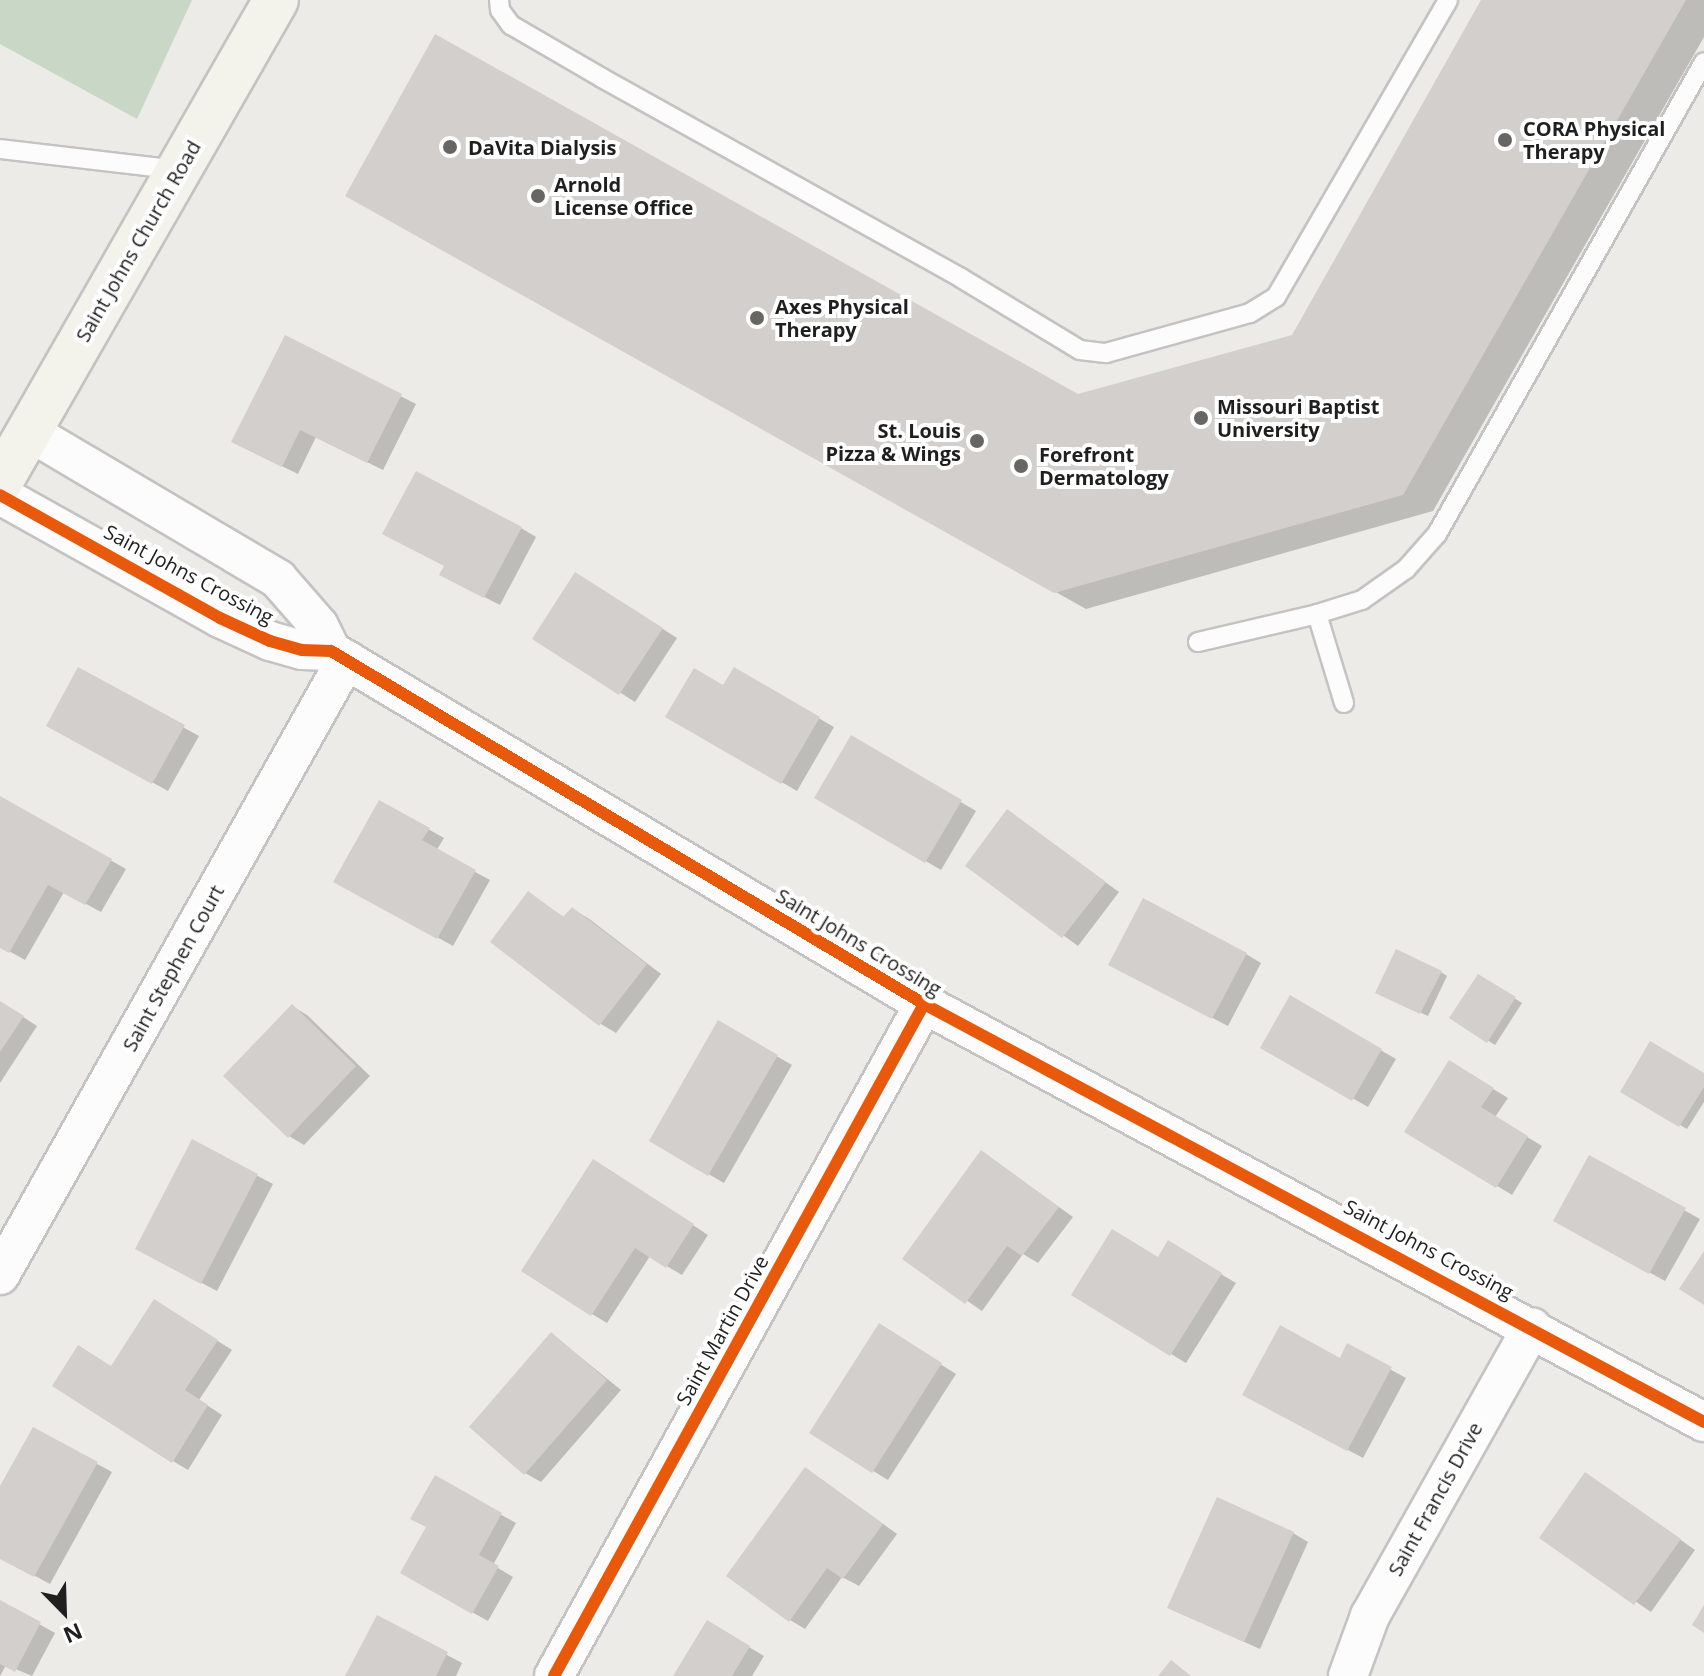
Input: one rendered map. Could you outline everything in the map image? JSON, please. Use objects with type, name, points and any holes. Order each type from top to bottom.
[{"type":"street","name":"Saint Johns Church Road","points":[[0,482],[276,0]]},
{"type":"street","name":"Saint Johns Crossing","points":[[28,431],[278,579],[319,626],[338,655]]},
{"type":"street","name":"Saint Johns Crossing","points":[[0,495],[220,618],[270,641],[338,655],[924,1004],[1532,1327],[1704,1422]]},
{"type":"street","name":"Saint Stephen Court","points":[[0,1275],[338,655]]},
{"type":"street","name":"Saint Martin Drive","points":[[554,1676],[924,1004]]},
{"type":"street","name":"Saint Francis Drive","points":[[1348,1676],[1370,1616],[1532,1327]]},
{"type":"lane","points":[[499,0],[500,10],[511,25],[614,85],[961,278],[1080,350],[1106,353],[1250,313],[1276,297],[1448,0]]},
{"type":"lane","points":[[1198,642],[1362,600],[1406,569],[1437,534],[1704,62]]},
{"type":"lane","points":[[0,149],[178,170]]},
{"type":"lane","points":[[1317,614],[1344,703]]},
{"type":"green space","points":[[0,0],[192,0],[137,119],[0,44]]},
{"type":"building","points":[[1481,0],[1686,0],[1403,495],[1054,593],[345,196],[435,34],[1078,394],[1292,335]]},
{"type":"building","points":[[285,335],[402,394],[367,463],[300,430],[282,467],[231,442]]},
{"type":"building","points":[[416,471],[522,527],[484,598],[439,575],[444,566],[382,534]]},
{"type":"building","points":[[575,572],[663,628],[619,695],[532,639]]},
{"type":"building","points":[[78,667],[185,725],[152,784],[46,726]]},
{"type":"building","points":[[734,667],[820,717],[781,784],[665,717],[694,668],[723,685]]},
{"type":"building","points":[[851,735],[962,800],[925,863],[814,798]]},
{"type":"building","points":[[0,796],[112,859],[85,905],[48,885],[9,953],[0,948]]},
{"type":"building","points":[[379,800],[430,828],[422,840],[476,870],[437,939],[333,882]]},
{"type":"building","points":[[1007,809],[1106,882],[1062,938],[965,866]]},
{"type":"building","points":[[528,891],[563,917],[572,907],[647,964],[599,1026],[490,942]]},
{"type":"building","points":[[1143,898],[1247,953],[1212,1019],[1108,965]]},
{"type":"building","points":[[1396,949],[1442,971],[1420,1014],[1375,993]]},
{"type":"building","points":[[1478,974],[1516,997],[1487,1043],[1449,1018]]},
{"type":"building","points":[[1290,995],[1382,1049],[1352,1101],[1260,1048]]},
{"type":"building","points":[[0,1001],[24,1016],[0,1052]]},
{"type":"building","points":[[292,1004],[356,1066],[288,1138],[223,1076]]},
{"type":"building","points":[[718,1020],[778,1055],[708,1176],[649,1141]]},
{"type":"building","points":[[1650,1041],[1704,1073],[1704,1087],[1679,1127],[1620,1092]]},
{"type":"building","points":[[1449,1060],[1494,1088],[1481,1107],[1528,1136],[1496,1188],[1404,1132]]},
{"type":"building","points":[[192,1139],[258,1174],[201,1284],[135,1249]]},
{"type":"building","points":[[981,1150],[1059,1207],[1022,1256],[1007,1246],[965,1304],[902,1259]]},
{"type":"building","points":[[1589,1155],[1686,1208],[1649,1274],[1553,1221]]},
{"type":"building","points":[[593,1159],[694,1224],[666,1268],[635,1248],[591,1316],[521,1271]]},
{"type":"building","points":[[1112,1229],[1158,1257],[1168,1240],[1222,1273],[1170,1356],[1071,1295]]},
{"type":"building","points":[[1704,1251],[1704,1305],[1679,1289]]},
{"type":"building","points":[[154,1299],[218,1340],[185,1390],[208,1405],[172,1463],[52,1386],[78,1345],[111,1366]]},
{"type":"building","points":[[879,1323],[942,1363],[872,1473],[809,1433]]},
{"type":"building","points":[[1280,1325],[1340,1358],[1347,1343],[1392,1367],[1347,1451],[1242,1395]]},
{"type":"building","points":[[551,1332],[607,1380],[524,1475],[469,1427]]},
{"type":"building","points":[[33,1427],[98,1462],[34,1577],[0,1559],[0,1486]]},
{"type":"building","points":[[805,1467],[883,1524],[843,1579],[827,1568],[789,1622],[726,1576]]},
{"type":"building","points":[[1585,1472],[1681,1539],[1634,1605],[1539,1538]]},
{"type":"building","points":[[435,1475],[502,1513],[479,1555],[499,1566],[472,1614],[400,1573],[426,1527],[410,1519]]},
{"type":"building","points":[[1217,1497],[1294,1532],[1244,1642],[1167,1608]]},
{"type":"building","points":[[0,1600],[41,1622],[15,1672],[0,1664]]},
{"type":"building","points":[[1704,1605],[1704,1633],[1692,1625]]},
{"type":"building","points":[[377,1615],[448,1652],[436,1676],[345,1676]]},
{"type":"building","points":[[707,1620],[750,1646],[732,1676],[673,1676]]},
{"type":"building","points":[[1171,1660],[1191,1676],[1158,1676]]},
{"type":"cycle path","points":[[0,495],[220,618],[270,641],[302,650],[331,651],[924,1004],[1704,1422]]},
{"type":"cycle path","points":[[554,1676],[924,1004]]},
{"type":"place","name":"CORA Physical Therapy","points":[[1505,140]]},
{"type":"place","name":"DaVita Dialysis","points":[[450,147]]},
{"type":"place","name":"Arnold License Office","points":[[538,196]]},
{"type":"place","name":"Axes Physical Therapy","points":[[757,318]]},
{"type":"place","name":"Missouri Baptist University","points":[[1201,418]]},
{"type":"place","name":"St. Louis Pizza & Wings","points":[[977,441]]},
{"type":"place","name":"Forefront Dermatology","points":[[1021,466]]}]
